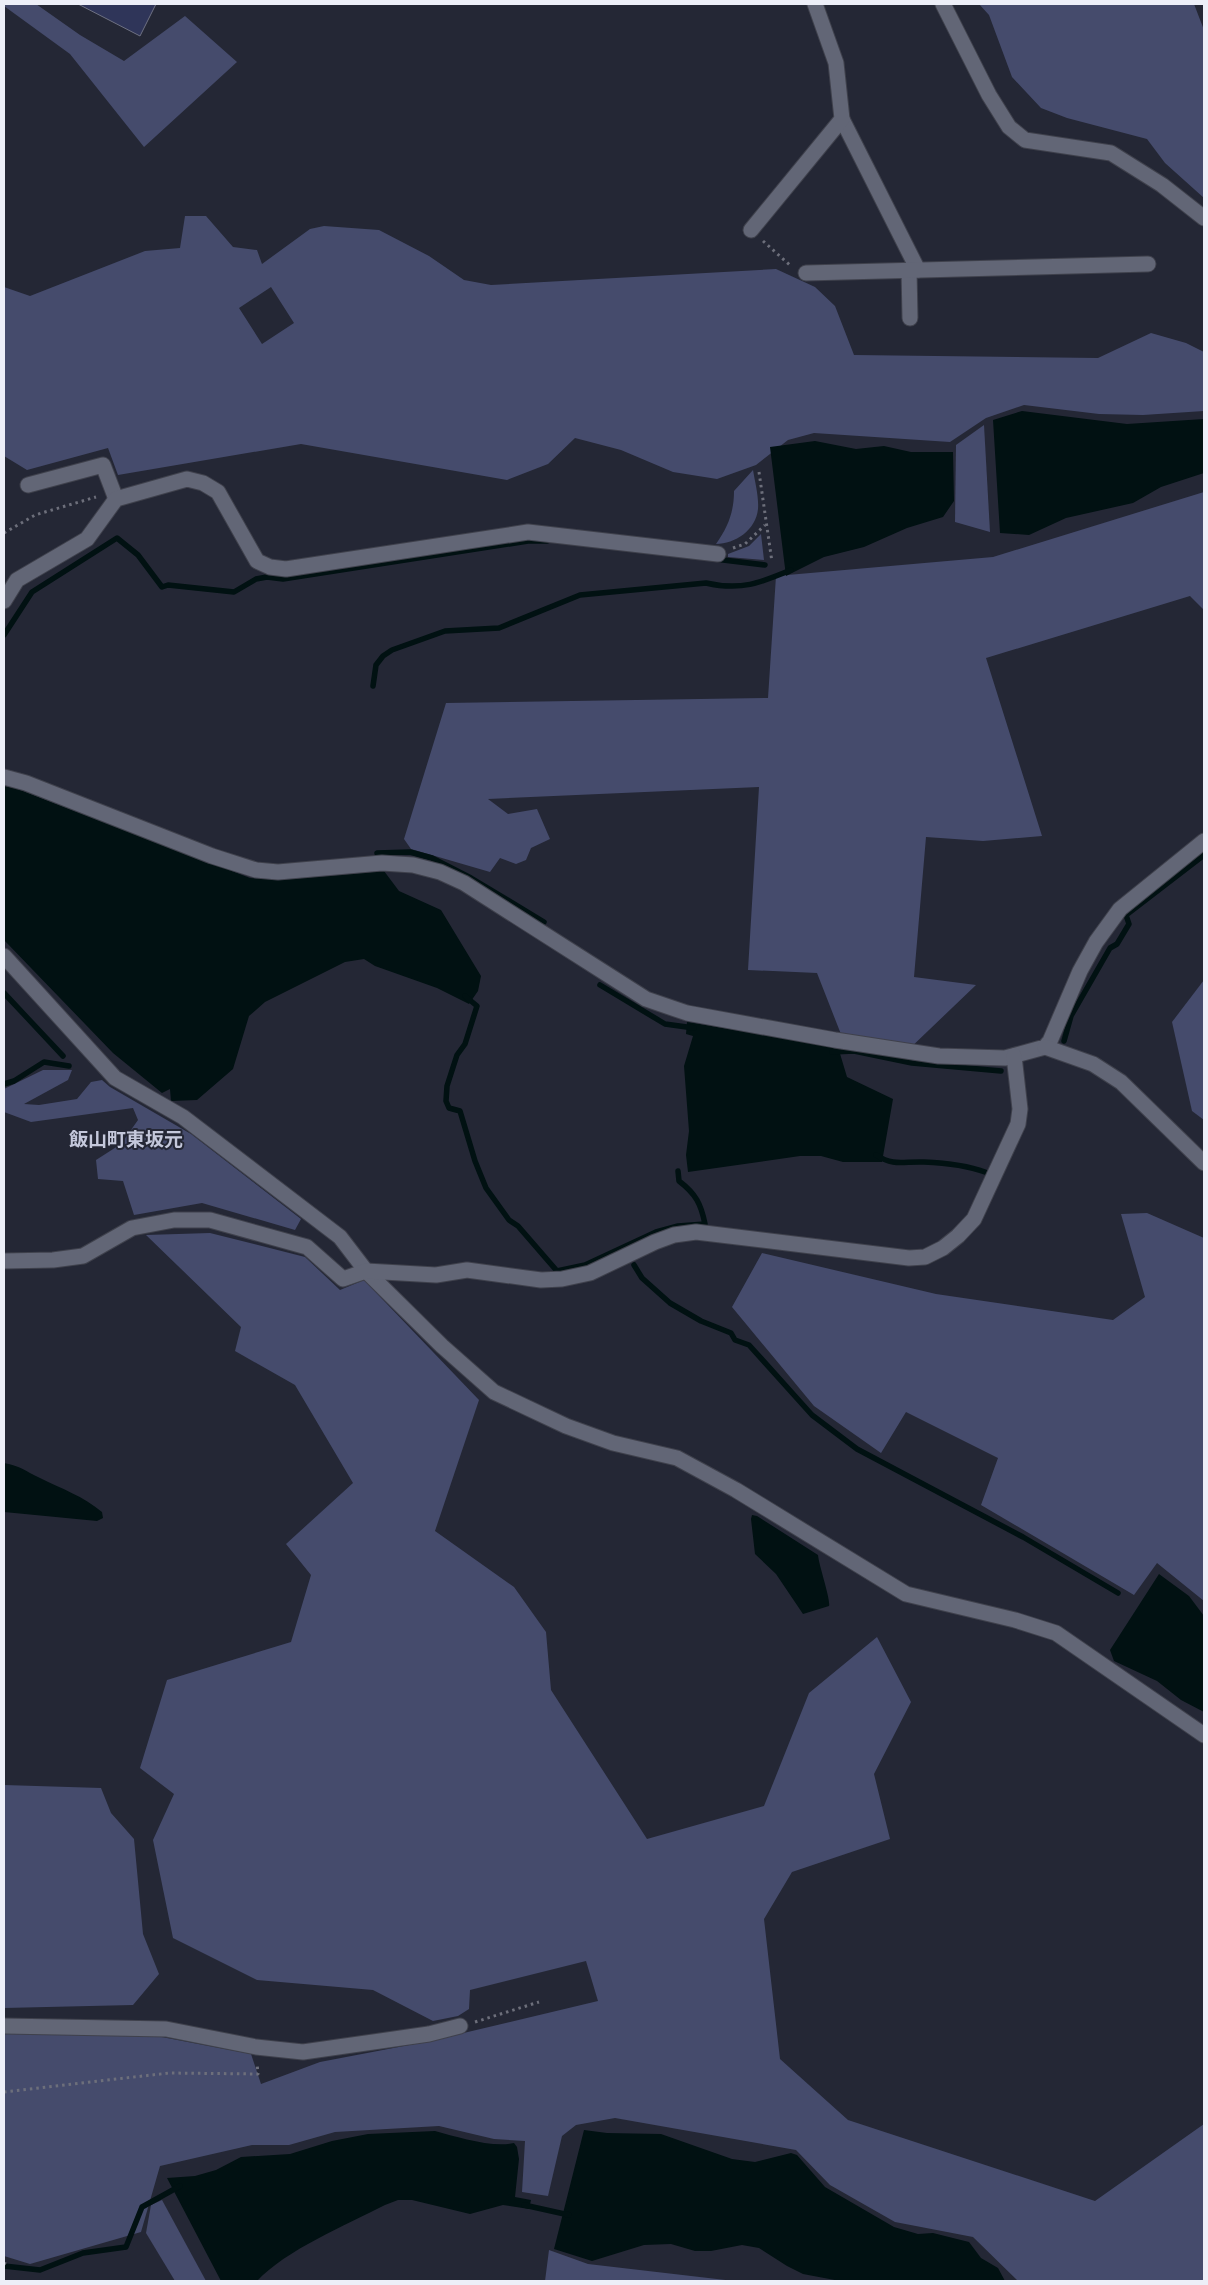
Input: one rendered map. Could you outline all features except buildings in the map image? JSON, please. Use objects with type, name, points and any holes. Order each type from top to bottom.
[{"type":"street","points":[[815,4],[836,63],[842,119],[914,270],[910,318]]},
{"type":"street","points":[[943,4],[990,95],[1009,127],[1025,140],[1111,153],[1162,185],[1204,218]]},
{"type":"street","points":[[751,230],[842,119]]},
{"type":"street","points":[[806,273],[1148,264]]},
{"type":"street","points":[[28,485],[103,465],[115,496]]},
{"type":"street","points":[[4,600],[17,580],[87,539],[115,496],[187,479],[203,483],[218,492],[257,561],[270,567],[286,569],[528,532],[718,554]]},
{"type":"street","points":[[4,777],[26,783],[212,856],[256,870],[278,872],[382,862],[413,865],[440,872],[464,883],[646,999],[687,1013],[835,1040],[940,1056],[1004,1058],[1044,1047],[1050,1041],[1080,971],[1096,942],[1120,909],[1204,841]]},
{"type":"street","points":[[4,956],[115,1078],[183,1117],[340,1237],[366,1271],[442,1346],[494,1392],[566,1426],[613,1443],[678,1458],[736,1490],[906,1594],[1015,1620],[1056,1633],[1204,1735]]},
{"type":"street","points":[[1044,1047],[1093,1064],[1121,1082],[1204,1163]]},
{"type":"street","points":[[4,1261],[53,1260],[83,1256],[132,1228],[174,1220],[210,1220],[307,1247],[343,1278],[366,1271],[436,1276],[467,1270],[541,1280],[562,1279],[590,1272],[674,1235],[696,1232],[910,1258],[925,1257],[951,1242],[974,1219],[1018,1124],[1020,1109],[1014,1056]]},
{"type":"street","points":[[4,2026],[166,2029],[256,2047],[303,2052],[429,2034],[460,2026]]},
{"type":"path","points":[[751,230],[797,271],[806,273]]},
{"type":"path","points":[[759,472],[772,562]]},
{"type":"path","points":[[4,533],[35,515],[115,496]]},
{"type":"path","points":[[718,554],[745,544],[766,525]]},
{"type":"path","points":[[460,2026],[539,2002]]},
{"type":"path","points":[[4,2092],[169,2073],[258,2074],[256,2047]]},
{"type":"shaded area","points":[[4,4],[36,4],[80,35],[124,61],[185,16],[237,62],[144,147],[70,54],[4,6]]},
{"type":"shaded area","points":[[979,4],[1194,4],[1204,30],[1204,198],[1165,163],[1147,139],[1067,118],[1041,108],[1012,77],[989,15]]},
{"type":"shaded area","points":[[185,216],[206,216],[233,247],[257,250],[262,264],[310,229],[324,226],[379,230],[429,256],[464,280],[491,285],[776,269],[815,287],[835,306],[854,355],[1098,358],[1151,333],[1186,343],[1204,352],[1204,411],[1143,415],[1099,414],[1024,405],[986,418],[950,442],[814,433],[788,440],[756,465],[717,479],[673,472],[621,450],[575,438],[548,464],[507,480],[301,444],[118,475],[108,448],[27,470],[4,456],[4,287],[30,296],[145,251],[180,248]],"holes":[[[271,287],[294,323],[262,344],[239,308]]]},
{"type":"shaded area","points":[[1022,411],[1127,424],[1204,419],[1204,473],[1161,487],[1133,503],[1066,518],[1029,535],[1000,533],[993,420]]},
{"type":"shaded area","points":[[984,425],[990,532],[955,522],[956,445]]},
{"type":"shaded area","points":[[815,441],[856,449],[884,446],[911,452],[953,452],[954,501],[943,517],[907,528],[864,547],[824,557],[786,576],[770,447]]},
{"type":"shaded area","points":[[753,470],[758,509],[753,523],[749,529],[737,538],[716,544],[730,519],[734,491]]},
{"type":"shaded area","points":[[1204,492],[1204,610],[1190,596],[986,658],[1042,836],[983,841],[926,837],[914,977],[976,985],[906,1052],[846,1047],[817,973],[748,970],[759,787],[488,799],[508,814],[537,809],[550,839],[531,848],[526,860],[516,864],[500,858],[490,872],[411,849],[404,839],[446,703],[768,698],[776,576],[993,557]]},
{"type":"shaded area","points":[[761,534],[764,560],[728,557],[728,554],[749,546]]},
{"type":"shaded area","points":[[4,786],[15,788],[250,878],[280,880],[384,871],[399,891],[441,910],[481,976],[478,991],[469,1004],[437,988],[375,966],[364,959],[345,962],[265,1002],[249,1016],[233,1069],[197,1100],[171,1101],[170,1089],[162,1093],[113,1053],[4,940]]},
{"type":"shaded area","points":[[1204,980],[1204,1120],[1192,1111],[1172,1022]]},
{"type":"shaded area","points":[[687,1022],[838,1047],[847,1077],[893,1099],[882,1162],[843,1162],[821,1156],[800,1156],[688,1172],[686,1155],[689,1131],[684,1066],[693,1036],[686,1034]]},
{"type":"shaded area","points":[[43,1070],[72,1070],[68,1080],[24,1104],[39,1105],[77,1099],[91,1082],[102,1080],[110,1087],[191,1134],[301,1219],[295,1230],[202,1203],[134,1215],[123,1181],[98,1179],[96,1160],[121,1144],[138,1120],[133,1108],[31,1122],[4,1112],[4,1089]]},
{"type":"shaded area","points":[[1147,1213],[1204,1238],[1204,1601],[1157,1563],[1134,1595],[981,1505],[998,1458],[906,1412],[881,1453],[814,1406],[732,1307],[762,1253],[936,1294],[1113,1320],[1145,1297],[1121,1214]]},
{"type":"shaded area","points":[[210,1233],[305,1257],[340,1290],[364,1280],[479,1400],[435,1531],[514,1587],[546,1632],[551,1690],[647,1839],[764,1806],[809,1693],[877,1637],[911,1702],[874,1774],[890,1839],[792,1872],[764,1919],[780,2059],[848,2120],[1095,2201],[1204,2124],[1204,2281],[1018,2281],[973,2237],[895,2222],[830,2185],[796,2150],[615,2118],[576,2125],[562,2136],[548,2196],[522,2192],[525,2141],[494,2139],[439,2126],[335,2132],[289,2145],[252,2145],[160,2166],[141,2232],[30,2264],[4,2256],[4,2033],[146,2034],[251,2054],[261,2084],[320,2062],[430,2041],[598,2001],[586,1961],[470,1990],[469,2009],[458,2016],[433,2021],[373,1990],[257,1980],[173,1938],[153,1840],[174,1794],[140,1768],[167,1680],[291,1642],[311,1575],[286,1544],[353,1483],[295,1385],[235,1351],[241,1327],[146,1235]]},
{"type":"shaded area","points":[[4,1463],[19,1467],[80,1497],[102,1512],[103,1518],[97,1521],[4,1512]]},
{"type":"shaded area","points":[[752,1515],[757,1516],[818,1555],[829,1606],[803,1614],[776,1574],[755,1554]]},
{"type":"shaded area","points":[[1159,1574],[1189,1596],[1204,1616],[1204,1712],[1181,1700],[1157,1681],[1114,1661],[1110,1650]]},
{"type":"shaded area","points":[[4,1785],[101,1788],[111,1813],[134,1839],[143,1934],[159,1974],[133,2005],[4,2008]]},
{"type":"shaded area","points":[[584,2130],[607,2133],[661,2134],[732,2159],[755,2162],[791,2153],[797,2155],[825,2187],[894,2227],[918,2234],[933,2233],[969,2242],[981,2258],[998,2268],[1005,2281],[840,2281],[803,2274],[759,2248],[742,2245],[711,2251],[695,2251],[671,2244],[644,2245],[592,2261],[554,2249]]},
{"type":"shaded area","points":[[435,2131],[485,2143],[514,2143],[517,2147],[519,2159],[515,2197],[531,2200],[529,2209],[503,2205],[470,2214],[412,2200],[398,2200],[300,2249],[269,2270],[257,2281],[221,2281],[167,2178],[195,2176],[216,2170],[241,2157],[290,2154],[332,2141],[368,2134]]},
{"type":"shaded area","points":[[162,2200],[206,2281],[175,2281],[146,2233],[151,2205]]},
{"type":"shaded area","points":[[549,2250],[588,2264],[734,2281],[545,2281]]},
{"type":"waterway","points":[[4,635],[32,592],[117,538],[138,555],[162,587],[168,585],[234,592],[256,579],[267,577],[283,579],[528,541],[547,541]]},
{"type":"waterway","points":[[715,559],[765,565]]},
{"type":"waterway","points":[[373,686],[376,665],[383,656],[392,650],[445,631],[499,628],[580,595],[706,583],[740,586],[770,579],[791,570]]},
{"type":"waterway","points":[[378,856],[377,853],[410,852],[432,858],[471,878],[544,922]]},
{"type":"waterway","points":[[1064,1041],[1071,1016],[1110,948],[1117,944],[1129,924],[1126,915],[1204,855]]},
{"type":"waterway","points":[[600,985],[665,1024],[694,1028]]},
{"type":"waterway","points":[[4,993],[63,1056]]},
{"type":"waterway","points":[[465,996],[477,1006],[465,1044],[457,1055],[447,1086],[446,1101],[449,1108],[460,1111],[475,1161],[486,1188],[509,1220],[518,1226],[557,1271],[585,1265],[656,1232],[678,1226],[705,1224],[697,1200],[690,1190],[679,1181],[678,1171]]},
{"type":"waterway","points":[[832,1052],[854,1051],[912,1063],[1001,1071]]},
{"type":"waterway","points":[[4,1084],[14,1081],[44,1062],[69,1066]]},
{"type":"waterway","points":[[876,1155],[899,1163],[924,1162],[948,1164],[985,1172]]},
{"type":"waterway","points":[[634,1265],[642,1278],[670,1303],[701,1321],[731,1333],[735,1340],[749,1345],[812,1415],[857,1449],[1023,1537],[1118,1593]]},
{"type":"waterway","points":[[4,2266],[40,2270],[83,2253],[126,2247],[142,2207],[180,2186]]},
{"type":"waterway","points":[[524,2205],[569,2215]]},
{"type":"district","name":"飯山町東坂元","points":[[126,1139]]}]
